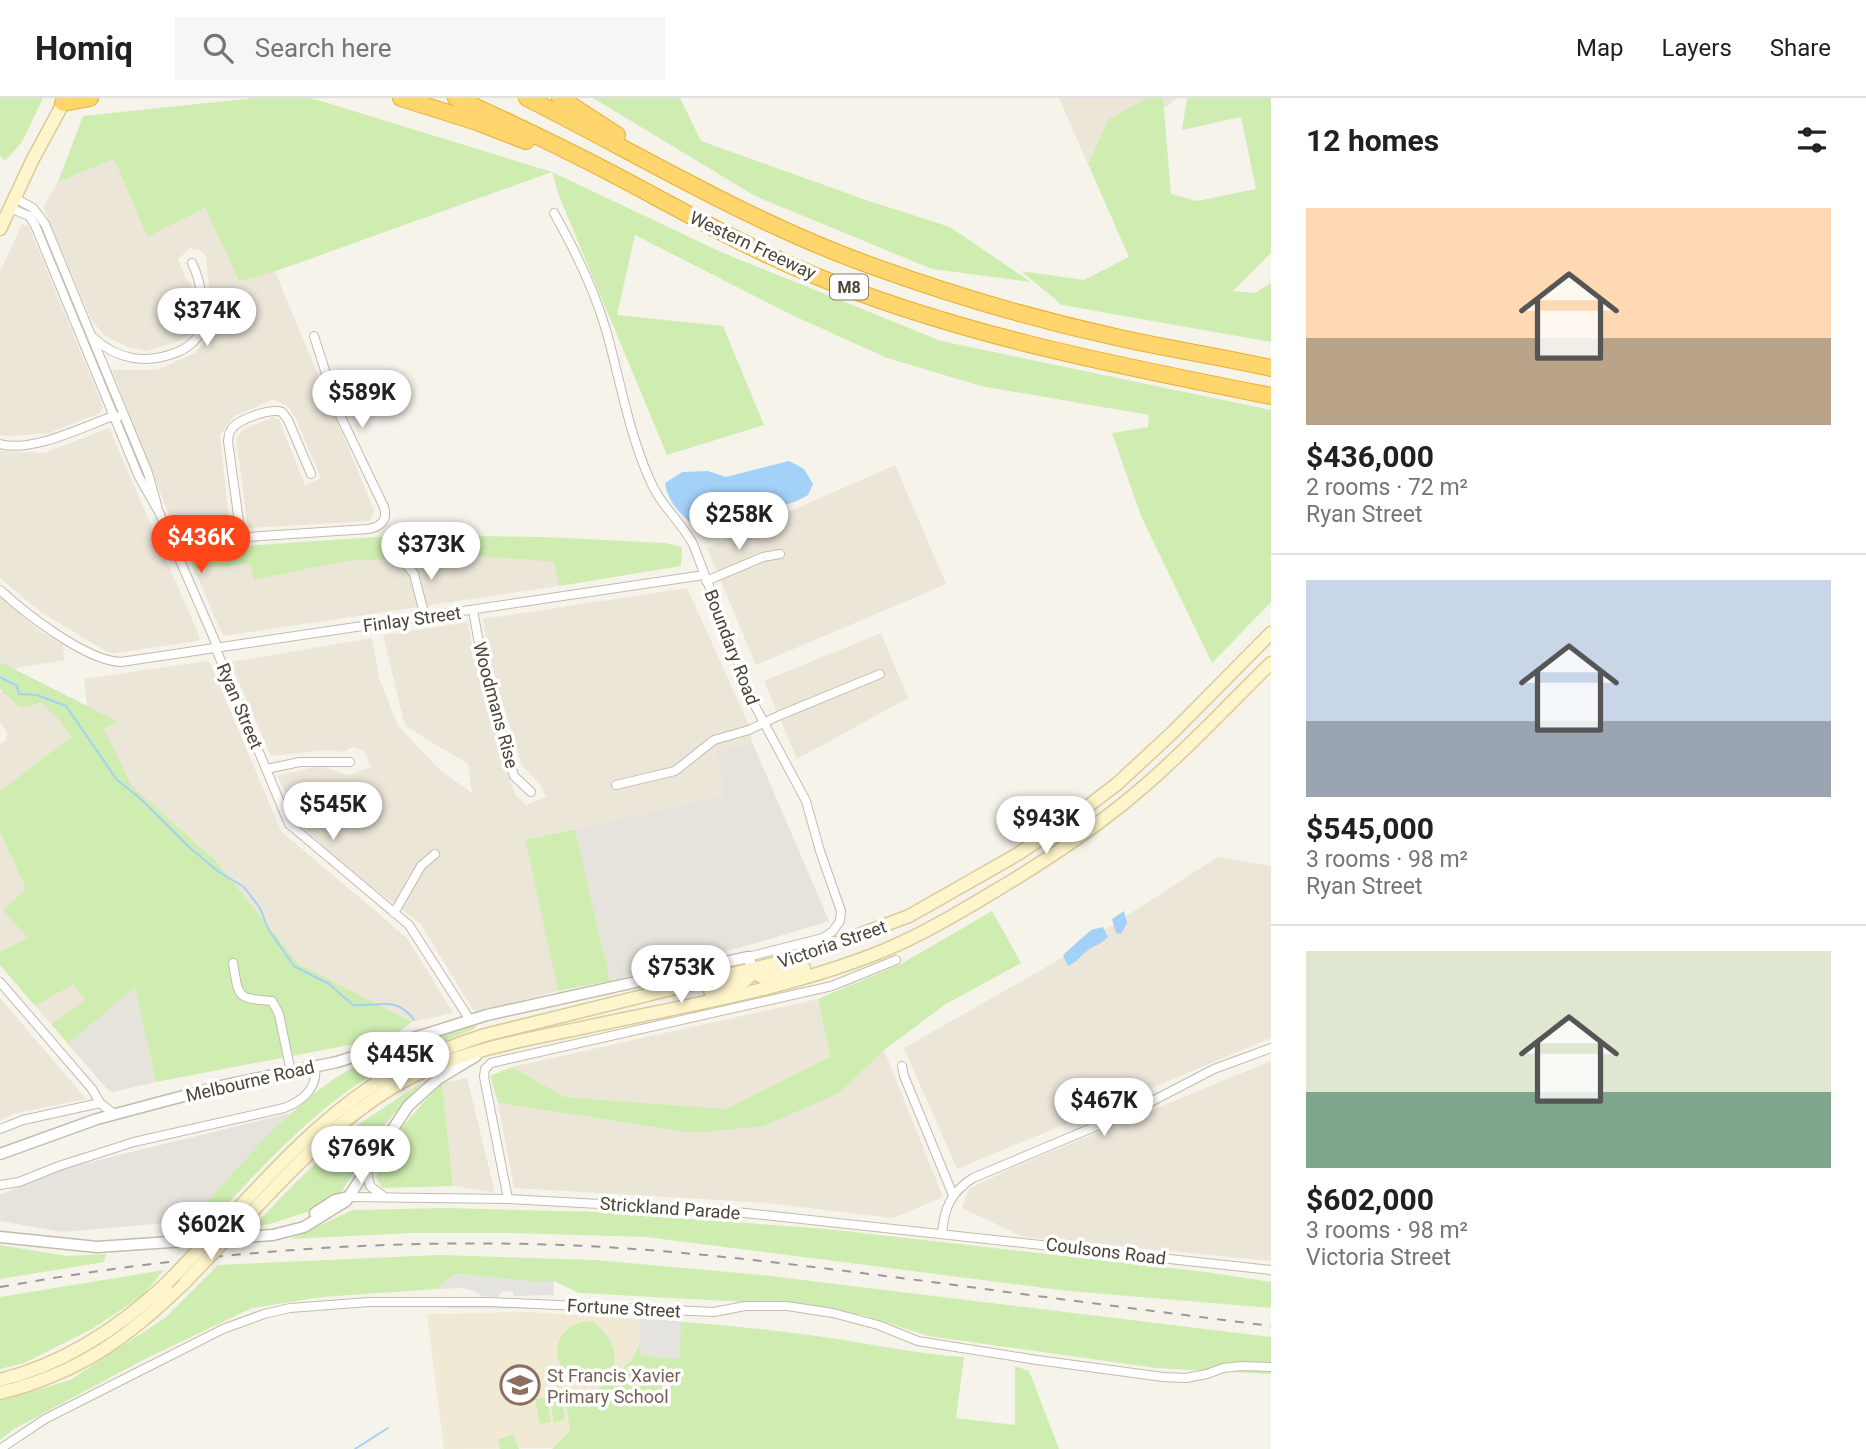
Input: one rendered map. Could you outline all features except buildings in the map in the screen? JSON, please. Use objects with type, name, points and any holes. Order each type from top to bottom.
[{"type":"highway","points":[[60,103],[90,98]]},
{"type":"highway","points":[[401,98],[477,122],[614,175]]},
{"type":"highway","name":"Western Freeway","points":[[456,98],[807,272],[970,328],[1081,356],[1271,396]]},
{"type":"highway","name":"Western Freeway","points":[[527,98],[696,188],[805,239],[874,267],[1010,310],[1119,337],[1271,368]]},
{"type":"highway","points":[[561,98],[696,188]]},
{"type":"main road","points":[[0,229],[60,103]]},
{"type":"main road","name":"Victoria Street","points":[[0,1380],[27,1372],[80,1348],[114,1328],[167,1283],[294,1150],[344,1106],[374,1085],[417,1061],[485,1035],[750,963],[825,950],[909,916],[1047,835],[1117,784],[1148,757],[1271,633]]},
{"type":"main road","name":"Victoria Street","points":[[0,1393],[56,1374],[110,1346],[153,1312],[186,1281],[312,1150],[367,1104],[426,1070],[454,1059],[537,1037],[780,983],[881,951],[919,934],[979,901],[1100,823],[1163,769],[1271,663]]},
{"type":"main road","points":[[750,963],[757,975],[766,976],[881,951]]},
{"type":"main road","points":[[537,1037],[738,984],[750,978],[750,963]]},
{"type":"street","name":"Ryan Street","points":[[12,203],[33,208],[44,221],[148,473],[159,512],[289,824],[409,925],[470,1020]]},
{"type":"street","name":"Ryan Street","points":[[12,203],[28,216],[34,225],[143,486],[159,512]]},
{"type":"street","name":"Boundary Road","points":[[554,213],[577,255],[605,327],[632,430],[648,475],[660,502],[691,540],[764,725],[810,811],[820,851],[841,911],[836,928]]},
{"type":"street","points":[[89,332],[100,344],[123,356],[144,360],[183,350],[196,339],[201,330],[203,316],[200,282],[192,263]]},
{"type":"street","points":[[172,542],[368,529],[378,527],[384,520],[385,510],[335,404],[314,336]]},
{"type":"street","points":[[105,369],[110,359],[123,356]]},
{"type":"street","points":[[241,537],[228,441],[234,426],[267,411],[274,409],[282,412],[288,418],[311,474]]},
{"type":"street","points":[[0,444],[9,446],[51,439],[113,416],[124,415]]},
{"type":"street","name":"Finlay Street","points":[[0,590],[36,619],[87,652],[106,660],[121,662],[705,578],[763,557],[780,554]]},
{"type":"street","points":[[405,563],[414,575],[425,617]]},
{"type":"street","name":"Woodmans Rise","points":[[473,610],[483,666],[514,776],[531,792]]},
{"type":"street","points":[[616,785],[675,771],[714,740],[764,725],[778,716],[880,674]]},
{"type":"street","points":[[266,769],[300,762],[350,762]]},
{"type":"street","points":[[394,913],[421,866],[435,854]]},
{"type":"street","name":"Melbourne Road","points":[[0,1154],[67,1128],[114,1114],[221,1086],[315,1067],[470,1020],[750,963],[818,939],[836,928]]},
{"type":"street","points":[[508,1199],[484,1077],[485,1069],[491,1063],[832,986],[896,960]]},
{"type":"street","points":[[233,963],[237,990],[241,996],[246,999],[272,1001],[279,1014],[291,1072]]},
{"type":"street","points":[[0,982],[88,1084],[100,1103],[114,1114]]},
{"type":"street","points":[[351,1197],[401,1116],[429,1085],[462,1063],[501,1046]]},
{"type":"street","points":[[942,1234],[944,1213],[953,1195],[970,1180],[1137,1109],[1214,1069],[1271,1048]]},
{"type":"street","points":[[902,1066],[953,1195]]},
{"type":"street","points":[[0,1185],[19,1182],[58,1166],[134,1142],[284,1108],[310,1090],[316,1078],[315,1067]]},
{"type":"street","points":[[0,1129],[23,1120],[100,1103]]},
{"type":"street","points":[[370,1165],[367,1176],[370,1186],[379,1194],[394,1197]]},
{"type":"street","name":"Strickland Parade","points":[[243,1236],[288,1225],[310,1216],[337,1199],[351,1197],[508,1199],[727,1211],[942,1234]]},
{"type":"street","name":"Strickland Parade","points":[[0,1237],[109,1247],[274,1235],[298,1229],[351,1197]]},
{"type":"street","name":"Strickland Parade","points":[[333,1210],[362,1201],[394,1197]]},
{"type":"street","name":"Coulsons Road","points":[[942,1234],[1271,1270]]},
{"type":"street","name":"Fortune Street","points":[[0,1449],[45,1419],[223,1329],[264,1314],[313,1305],[491,1301],[714,1312],[745,1306],[788,1306],[833,1313],[878,1325],[918,1341],[1138,1373],[1186,1378],[1223,1368],[1271,1367]]},
{"type":"shaded area","points":[[1059,98],[1178,98],[1088,164]]},
{"type":"shaded area","points":[[114,159],[147,237],[205,208],[239,281],[274,269],[374,510],[370,521],[248,528],[236,438],[243,430],[273,417],[279,420],[305,485],[321,478],[296,419],[289,408],[274,399],[234,416],[220,435],[230,530],[177,535],[112,370],[157,370],[195,353],[207,340],[211,309],[206,256],[200,250],[190,248],[178,259],[185,277],[191,283],[194,321],[188,334],[177,342],[146,351],[127,347],[104,335],[91,319],[43,207],[58,182]]},
{"type":"shaded area","points":[[22,224],[29,227],[103,407],[100,413],[49,433],[12,436],[0,435],[0,272]]},
{"type":"shaded area","points":[[109,428],[200,638],[198,641],[107,652],[41,612],[0,578],[0,451],[44,453]]},
{"type":"shaded area","points":[[895,465],[946,584],[756,665],[707,548]]},
{"type":"shaded area","points":[[478,556],[554,562],[559,586],[223,636],[194,569],[251,564],[255,580],[346,561]]},
{"type":"shaded area","points":[[687,588],[748,723],[752,742],[716,753],[724,795],[525,840],[558,991],[475,1013],[420,923],[349,870],[303,827],[277,776],[319,766],[349,775],[371,767],[364,751],[352,747],[344,752],[327,750],[271,756],[230,662],[372,638],[379,678],[398,726],[441,771],[472,793],[468,764],[405,726],[383,635],[468,622],[476,667],[509,779],[516,795],[526,805],[546,797],[540,784],[522,766],[488,655],[483,619]]},
{"type":"shaded area","points":[[0,596],[40,631],[63,645],[64,660],[11,669],[0,662]]},
{"type":"shaded area","points":[[881,633],[908,698],[797,759],[764,681]]},
{"type":"shaded area","points":[[207,661],[281,831],[407,938],[453,1013],[412,1022],[299,964],[215,860],[132,786],[103,729],[117,721],[87,706],[84,679]]},
{"type":"shaded area","points":[[4,691],[20,708],[41,703],[59,720],[71,737],[0,791],[0,744],[6,740],[7,732],[0,722],[0,692]]},
{"type":"shaded area","points":[[752,742],[829,921],[753,944],[610,981],[575,829],[724,795],[716,753]]},
{"type":"shaded area","points":[[0,832],[26,889],[28,939],[0,952]]},
{"type":"shaded area","points":[[1218,857],[1271,866],[1271,1038],[957,1169],[904,1048],[1055,962]]},
{"type":"shaded area","points":[[74,983],[85,1000],[51,1024],[35,1006]]},
{"type":"shaded area","points":[[135,986],[156,1082],[113,1092],[108,1090],[68,1044]]},
{"type":"shaded area","points":[[0,998],[86,1099],[17,1113],[0,1120]]},
{"type":"shaded area","points":[[818,999],[830,1057],[726,1109],[565,1097],[512,1067]]},
{"type":"shaded area","points":[[884,1050],[943,1197],[893,1218],[767,1203],[514,1188],[498,1103],[693,1133],[839,1093]]},
{"type":"shaded area","points":[[1271,1061],[1271,1261],[1024,1237],[962,1208],[969,1189],[1014,1167]]},
{"type":"shaded area","points":[[467,1078],[495,1193],[453,1186],[442,1083]]},
{"type":"shaded area","points":[[290,1113],[190,1221],[62,1232],[0,1221],[0,1195],[67,1168]]},
{"type":"shaded area","points":[[455,1274],[554,1281],[554,1295],[513,1296],[513,1292],[503,1291],[497,1297],[481,1296],[475,1291],[461,1288],[437,1289]]},
{"type":"shaded area","points":[[450,1304],[682,1314],[682,1318],[548,1309],[446,1308]]},
{"type":"shaded area","name":"St Francis Xavier Primary School","points":[[528,1312],[640,1319],[640,1342],[632,1360],[593,1393],[570,1431],[555,1448],[444,1449],[427,1314]]},
{"type":"shaded area","points":[[640,1319],[681,1321],[680,1359],[639,1353]]},
{"type":"green space","points":[[0,98],[43,98],[22,142],[5,161],[0,156]]},
{"type":"green space","points":[[255,98],[311,98],[552,172],[279,270],[239,281],[205,208],[147,237],[114,159],[58,182],[83,116]]},
{"type":"green space","points":[[593,98],[680,98],[701,141],[950,227],[1031,282],[932,269],[755,196]]},
{"type":"green space","points":[[1148,98],[1163,98],[1171,194],[1197,201],[1256,189],[1241,117],[1182,130],[1187,98],[1271,98],[1271,253],[1233,291],[1255,293],[1271,283],[1271,342],[1062,305],[1021,271],[1084,280],[1129,257],[1088,164],[1109,119]]},
{"type":"green space","points":[[552,172],[721,252],[941,341],[1271,410],[1271,602],[1212,663],[1141,516],[1112,433],[1148,427],[1149,415],[981,386],[887,358],[794,316],[635,235],[617,315],[723,326],[764,425],[667,455],[559,196]]},
{"type":"green space","points":[[406,535],[544,537],[665,543],[682,547],[681,566],[559,586],[554,562],[478,556],[346,561],[254,580],[250,564],[194,569],[186,550]]},
{"type":"green space","points":[[0,662],[117,721],[104,729],[132,786],[215,860],[299,964],[412,1022],[391,1037],[156,1082],[135,987],[68,1044],[51,1024],[85,1000],[74,984],[35,1006],[0,965],[0,952],[28,938],[3,910],[26,889],[0,832],[0,791],[71,737],[59,720],[41,703],[20,708],[0,689]]},
{"type":"green space","points":[[575,829],[610,981],[558,991],[525,840]]},
{"type":"green space","points":[[992,911],[1021,963],[946,1004],[884,1050],[839,1093],[763,1126],[693,1133],[498,1103],[490,1076],[512,1067],[565,1097],[726,1109],[830,1057],[818,999],[901,964]]},
{"type":"green space","points":[[477,1024],[474,1029],[403,1058],[356,1085],[332,1102],[285,1144],[202,1233],[190,1221],[264,1140],[325,1085],[377,1056]]},
{"type":"green space","points":[[424,1081],[385,1124],[342,1191],[307,1212],[253,1227],[356,1126]]},
{"type":"green space","points":[[442,1083],[453,1186],[382,1188],[376,1177],[388,1150],[412,1115]]},
{"type":"green space","points":[[447,1208],[597,1212],[827,1229],[1206,1272],[1271,1282],[1271,1308],[1069,1291],[646,1237],[411,1233],[290,1239],[353,1210]]},
{"type":"green space","points":[[0,1245],[67,1256],[106,1254],[104,1262],[0,1279]]},
{"type":"green space","points":[[439,1255],[595,1260],[762,1275],[1271,1337],[1271,1374],[1156,1368],[928,1336],[863,1315],[747,1302],[579,1293],[554,1281],[455,1274],[437,1289],[322,1297],[252,1308],[143,1360],[14,1429],[0,1440],[0,1401],[70,1380],[165,1318],[218,1265]]},
{"type":"green space","points":[[164,1270],[142,1296],[92,1329],[24,1363],[0,1369],[0,1297]]},
{"type":"green space","points":[[640,1319],[763,1329],[964,1357],[956,1418],[1015,1425],[1015,1366],[1029,1371],[1059,1449],[552,1449],[570,1431],[565,1396],[593,1393],[632,1360],[640,1342]]},
{"type":"green space","points":[[581,1322],[593,1322],[604,1333],[615,1355],[609,1374],[588,1383],[571,1382],[560,1365],[558,1356],[560,1340],[564,1333]]},
{"type":"green space","points":[[561,1395],[565,1420],[554,1422],[549,1397]]},
{"type":"green space","points":[[547,1397],[551,1422],[540,1424],[535,1399]]},
{"type":"green space","points":[[513,1434],[519,1449],[500,1449],[497,1440]]},
{"type":"water","points":[[789,461],[804,469],[813,484],[808,495],[792,503],[780,505],[758,499],[747,500],[693,524],[675,506],[665,483],[682,472],[708,471],[726,477]]},
{"type":"water","points":[[1124,911],[1127,923],[1121,934],[1116,933],[1112,919]]},
{"type":"water","points":[[1103,927],[1108,937],[1068,966],[1063,955],[1091,930]]},
{"type":"waterway","points":[[0,677],[17,686],[19,694],[37,695],[66,706],[117,780],[142,800],[190,848],[219,872],[244,887],[260,908],[268,929],[294,966],[329,984],[353,1005],[394,1005],[401,1007],[414,1020]]},
{"type":"waterway","points":[[355,1449],[388,1428]]},
{"type":"railway","points":[[0,1287],[70,1275],[280,1251],[421,1244],[563,1245],[752,1260],[1271,1326]]},
{"type":"place","name":"St Francis Xavier Primary School","points":[[520,1385]]}]
